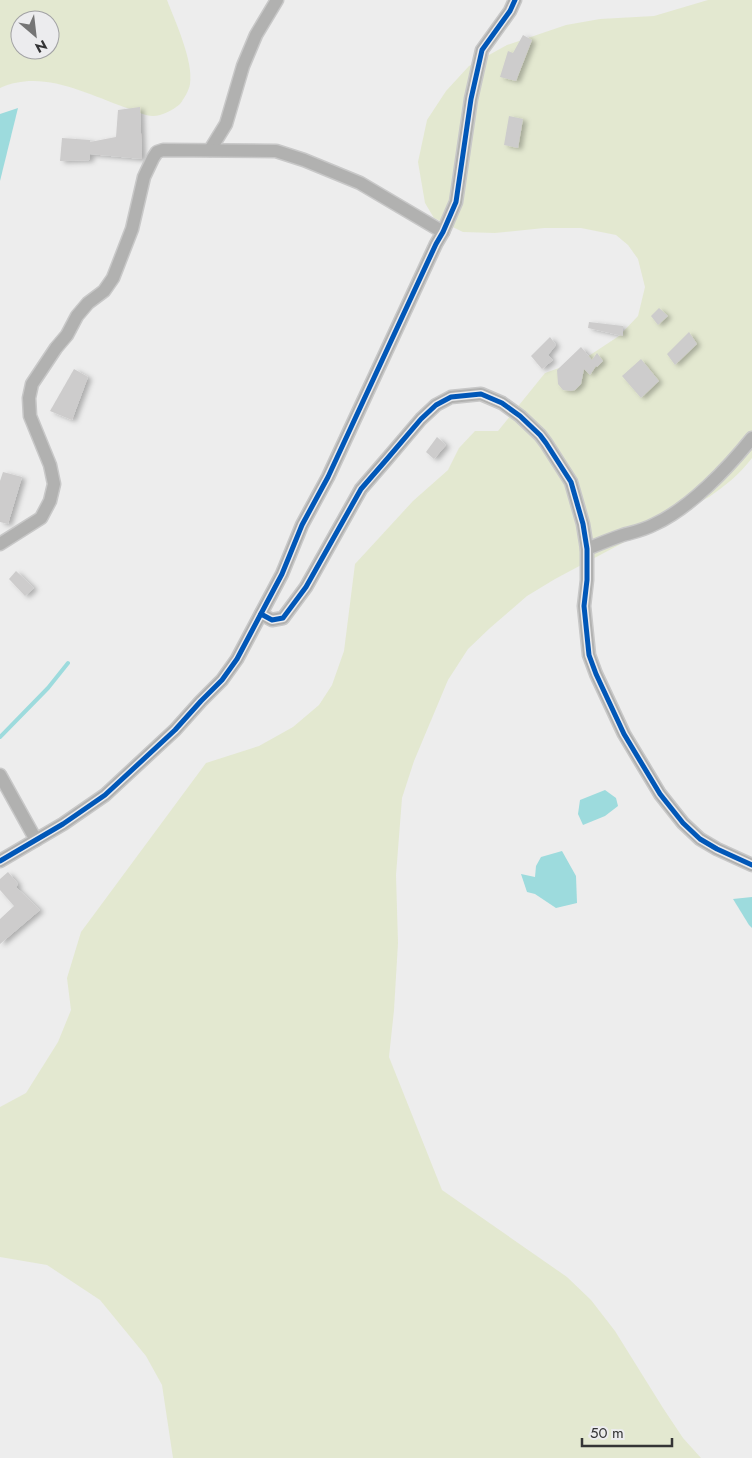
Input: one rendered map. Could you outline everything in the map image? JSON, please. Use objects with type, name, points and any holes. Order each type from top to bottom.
[{"type":"street","points":[[210,150],[226,124],[243,66],[256,35],[277,0]]},
{"type":"street","points":[[0,861],[63,824],[105,795],[175,730],[222,680],[237,659],[282,574],[302,525],[328,477],[456,202],[470,98],[482,50],[510,11],[515,0]]},
{"type":"street","points":[[0,544],[41,518],[50,501],[54,484],[50,465],[30,416],[29,398],[32,384],[67,335],[77,316],[88,303],[104,291],[113,278],[132,229],[144,177],[157,152],[163,150],[276,151],[291,155],[360,183],[443,232]]},
{"type":"street","points":[[261,614],[272,620],[283,618],[306,587],[360,489],[421,419],[436,405],[451,397],[480,394],[502,403],[520,416],[540,435],[570,482],[583,524],[587,549],[587,580],[584,606],[589,655],[624,734],[660,794],[683,823],[700,839],[716,850],[752,866]]},
{"type":"street","points":[[587,549],[648,528],[675,512],[712,482],[752,438]]},
{"type":"street","points":[[0,775],[36,840]]},
{"type":"green space","points":[[0,0],[167,0],[187,53],[190,75],[189,89],[180,104],[167,112],[153,116],[142,114],[63,85],[31,81],[15,83],[0,88]]},
{"type":"green space","points":[[708,0],[752,0],[752,458],[721,489],[709,497],[555,579],[527,596],[468,649],[448,680],[414,761],[402,798],[396,875],[398,943],[389,1057],[442,1190],[567,1277],[591,1300],[615,1331],[683,1438],[701,1458],[173,1458],[162,1385],[146,1356],[100,1300],[47,1265],[0,1257],[0,1107],[26,1093],[58,1042],[71,1010],[67,978],[81,932],[206,763],[259,746],[293,727],[319,705],[332,685],[344,651],[355,564],[413,501],[448,470],[459,448],[475,431],[498,431],[545,373],[584,359],[619,336],[638,316],[645,287],[638,259],[628,245],[616,235],[581,228],[544,228],[495,233],[463,232],[434,218],[425,203],[418,162],[427,120],[446,91],[469,66],[507,45],[566,25],[600,19],[654,16]]},
{"type":"water","points":[[18,108],[0,181],[0,114]]},
{"type":"water","points":[[605,790],[616,798],[618,806],[605,816],[583,825],[578,814],[580,800]]},
{"type":"water","points":[[562,851],[576,876],[577,903],[556,908],[535,894],[527,892],[521,874],[535,877],[536,866],[541,857]]},
{"type":"water","points":[[752,897],[752,928],[733,899]]},
{"type":"building","points":[[523,35],[532,40],[516,81],[500,77],[508,51],[513,53]]},
{"type":"building","points":[[140,107],[142,159],[90,154],[90,160],[60,161],[62,138],[90,140],[90,142],[116,137],[118,110]]},
{"type":"building","points":[[509,116],[523,119],[518,148],[504,145]]},
{"type":"building","points":[[659,308],[668,316],[658,325],[651,316]]},
{"type":"building","points":[[589,322],[623,326],[623,336],[588,328]]},
{"type":"building","points":[[689,332],[697,344],[675,365],[667,354]]},
{"type":"building","points":[[550,337],[556,345],[548,355],[553,360],[542,369],[531,356]]},
{"type":"building","points":[[581,347],[592,360],[597,353],[603,361],[596,366],[590,375],[584,369],[581,384],[575,390],[563,390],[558,384],[557,370]]},
{"type":"building","points":[[641,359],[659,381],[641,398],[622,376]]},
{"type":"building","points":[[74,369],[88,377],[72,420],[50,411]]},
{"type":"building","points":[[437,437],[446,445],[434,459],[426,452]]},
{"type":"building","points":[[3,472],[22,477],[8,524],[0,522],[0,481]]},
{"type":"building","points":[[16,571],[34,588],[25,596],[9,579]]},
{"type":"building","points":[[8,872],[18,884],[16,887],[40,910],[0,944],[0,919],[14,906],[0,890],[0,879]]},
{"type":"waterway","points":[[0,737],[48,688],[68,663]]},
{"type":"cycle path","points":[[0,861],[63,824],[105,795],[175,730],[222,680],[237,659],[282,574],[302,525],[328,477],[456,202],[471,99],[482,50],[510,11],[515,0]]},
{"type":"cycle path","points":[[261,614],[272,620],[283,618],[306,587],[361,489],[421,419],[436,405],[451,397],[481,394],[502,403],[520,416],[540,435],[571,482],[583,524],[587,549],[587,580],[584,606],[589,655],[624,734],[660,794],[683,823],[700,839],[752,865]]}]
